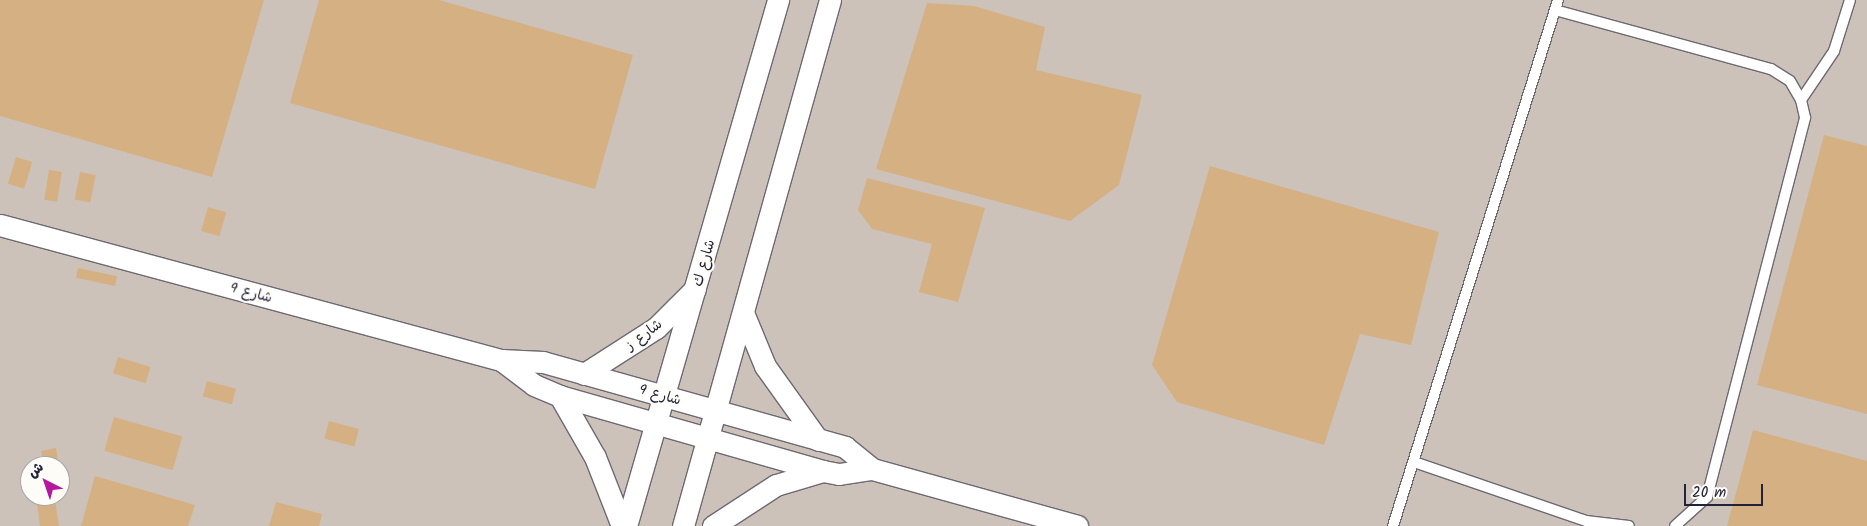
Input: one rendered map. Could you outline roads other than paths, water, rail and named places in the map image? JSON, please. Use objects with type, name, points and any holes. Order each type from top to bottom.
[{"type":"street","name":"شارع ك","points":[[626,526],[666,397],[778,0]]},
{"type":"street","points":[[683,526],[744,315],[830,0]]},
{"type":"street","name":"شارع 9","points":[[0,224],[501,360],[543,362],[845,448],[872,469],[1077,526]]},
{"type":"street","name":"شارع ز","points":[[584,374],[656,328],[697,287]]},
{"type":"street","points":[[744,315],[765,366],[818,440]]},
{"type":"street","name":"شارع 9","points":[[501,360],[534,385],[560,396],[823,471],[839,474],[872,469]]},
{"type":"street","points":[[560,396],[595,457],[622,526]]},
{"type":"street","points":[[713,526],[769,489],[823,471]]},
{"type":"lane","points":[[1801,100],[1834,51],[1850,0]]},
{"type":"lane","points":[[1393,526],[1556,5],[1771,69],[1790,81],[1801,100],[1805,118],[1707,497],[1675,526]]},
{"type":"lane","points":[[1414,462],[1586,521],[1629,526]]}]
